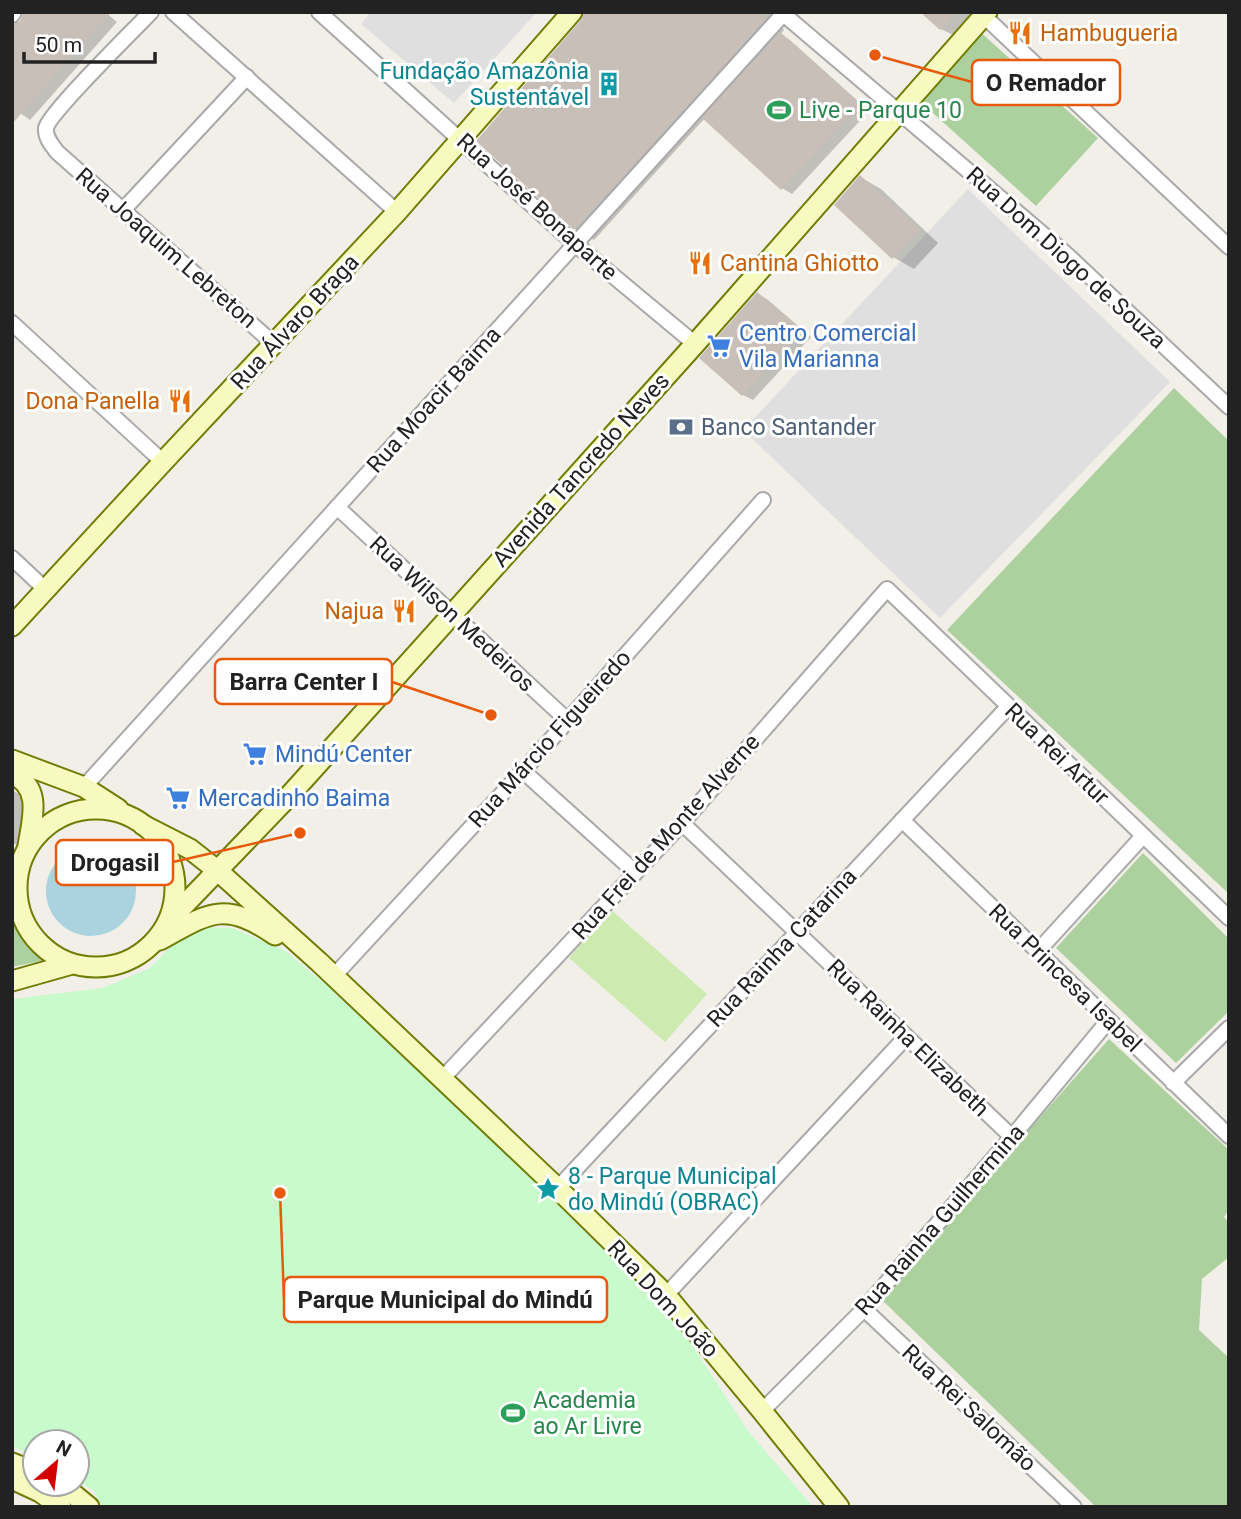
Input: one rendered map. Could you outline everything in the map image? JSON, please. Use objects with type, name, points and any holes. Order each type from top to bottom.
[{"type":"main road","name":"Rua Álvaro Braga","points":[[12,626],[397,212],[572,12]]},
{"type":"main road","name":"Avenida Tancredo Neves","points":[[169,922],[695,344],[986,14]]},
{"type":"main road","points":[[12,760],[83,788],[135,820],[162,844],[173,869],[175,896],[169,922],[153,944],[140,955],[107,967],[72,964],[46,949],[27,927],[18,899],[15,874],[28,846],[40,832],[55,820],[72,812],[109,810],[135,820]]},
{"type":"main road","points":[[12,774],[28,785],[33,795],[28,846]]},
{"type":"main road","name":"Rua Dom João","points":[[135,820],[190,849],[218,871],[334,976],[666,1295],[839,1507]]},
{"type":"main road","name":"Rua Dom João","points":[[153,944],[207,915],[223,912],[243,916],[261,925],[319,962]]},
{"type":"main road","points":[[12,981],[72,964]]},
{"type":"main road","points":[[60,1498],[84,1502]]},
{"type":"street","name":"Rua Joaquim Lebreton","points":[[151,12],[61,106],[47,126],[46,134],[57,152],[274,344]]},
{"type":"street","points":[[173,12],[397,212]]},
{"type":"street","name":"Rua José Bonaparte","points":[[319,12],[575,244],[695,344]]},
{"type":"street","name":"Rua Dom Diogo de Souza","points":[[783,13],[1065,253],[1229,407]]},
{"type":"street","name":"Rua Moacir Baima","points":[[83,788],[783,13]]},
{"type":"street","points":[[986,14],[1229,247]]},
{"type":"street","points":[[123,210],[247,77]]},
{"type":"street","points":[[15,331],[163,462]]},
{"type":"street","name":"Rua Márcio Figueiredo","points":[[334,976],[523,771],[763,500]]},
{"type":"street","name":"Rua Wilson Medeiros","points":[[337,507],[567,720]]},
{"type":"street","points":[[12,558],[47,590]]},
{"type":"street","name":"Rua Rei Artur","points":[[887,589],[1229,918]]},
{"type":"street","name":"Rua Frei de Monte Alverne","points":[[441,1080],[682,823],[887,589]]},
{"type":"street","name":"Rua Rainha Catarina","points":[[557,1189],[1008,707]]},
{"type":"street","points":[[523,771],[635,872]]},
{"type":"street","name":"Rua Princesa Isabel","points":[[902,820],[1229,1136]]},
{"type":"street","name":"Rua Rainha Elizabeth","points":[[682,823],[1012,1138]]},
{"type":"street","points":[[1038,951],[1143,836]]},
{"type":"street","name":"Rua Rainha Guilhermina","points":[[762,1411],[864,1309],[1012,1138],[1108,1021]]},
{"type":"street","points":[[1173,1083],[1229,1028]]},
{"type":"street","points":[[666,1295],[906,1037]]},
{"type":"street","name":"Rua Rei Salomão","points":[[864,1309],[1074,1507]]},
{"type":"shaded area","points":[[371,12],[537,12],[454,103],[361,24]]},
{"type":"shaded area","points":[[968,189],[1170,382],[940,618],[743,430]]},
{"type":"green space","points":[[977,29],[1098,138],[1036,206],[915,97]]},
{"type":"green space","points":[[1174,388],[1229,441],[1229,894],[947,630]]},
{"type":"green space","points":[[1143,853],[1229,939],[1229,1011],[1176,1063],[1056,948]]},
{"type":"green space","points":[[12,906],[17,924],[25,937],[51,959],[12,967]]},
{"type":"green space","points":[[611,910],[707,994],[665,1042],[569,958]]},
{"type":"green space","points":[[202,927],[232,928],[284,950],[324,983],[662,1299],[748,1431],[813,1507],[103,1507],[91,1489],[91,1428],[21,1428],[21,1450],[12,1446],[12,999],[103,988],[150,968],[181,936]]},
{"type":"green space","points":[[1109,1039],[1229,1150],[1229,1209],[1224,1217],[1229,1223],[1229,1257],[1202,1279],[1199,1330],[1229,1358],[1229,1507],[1096,1507],[880,1298]]},
{"type":"water","points":[[91,846],[108,849],[123,859],[133,874],[136,891],[133,908],[123,923],[108,933],[91,936],[74,933],[59,923],[49,908],[46,891],[49,874],[59,859],[74,849]]},
{"type":"building","points":[[24,12],[111,12],[12,124],[12,25],[20,21]]},
{"type":"building","name":"Fundação Amazônia Sustentável","points":[[584,12],[759,12],[766,19],[574,230],[476,141],[581,20]]},
{"type":"building","points":[[920,12],[957,12],[940,30]]},
{"type":"building","name":"Live - Parque 10","points":[[780,32],[860,104],[781,190],[702,118]]},
{"type":"building","points":[[860,175],[919,230],[892,259],[834,205]]},
{"type":"building","name":"Centro Comercial Vila Marianna","points":[[757,292],[802,330],[742,396],[699,358]]},
{"type":"place","name":"Hambugueria","points":[[1020,33]]},
{"type":"place","name":"O Remador","points":[[875,55]]},
{"type":"place","name":"Fundação Amazônia Sustentável","points":[[609,84]]},
{"type":"place","name":"Live - Parque 10","points":[[779,110]]},
{"type":"place","name":"Cantina Ghiotto","points":[[700,263]]},
{"type":"place","name":"Centro Comercial Vila Marianna","points":[[719,346]]},
{"type":"place","name":"Dona Panella","points":[[180,401]]},
{"type":"place","name":"Banco Santander","points":[[681,427]]},
{"type":"place","name":"Najua","points":[[404,611]]},
{"type":"place","name":"Barra Center I","points":[[491,715]]},
{"type":"place","name":"Mindú Center","points":[[255,754]]},
{"type":"place","name":"Mercadinho Baima","points":[[178,798]]},
{"type":"place","name":"Drogasil","points":[[300,833]]},
{"type":"place","name":"8 - Parque Municipal do Mindú (OBRAC)","points":[[548,1189]]},
{"type":"place","name":"Parque Municipal do Mindú","points":[[280,1193]]},
{"type":"place","name":"Academia ao Ar Livre","points":[[513,1413]]}]
